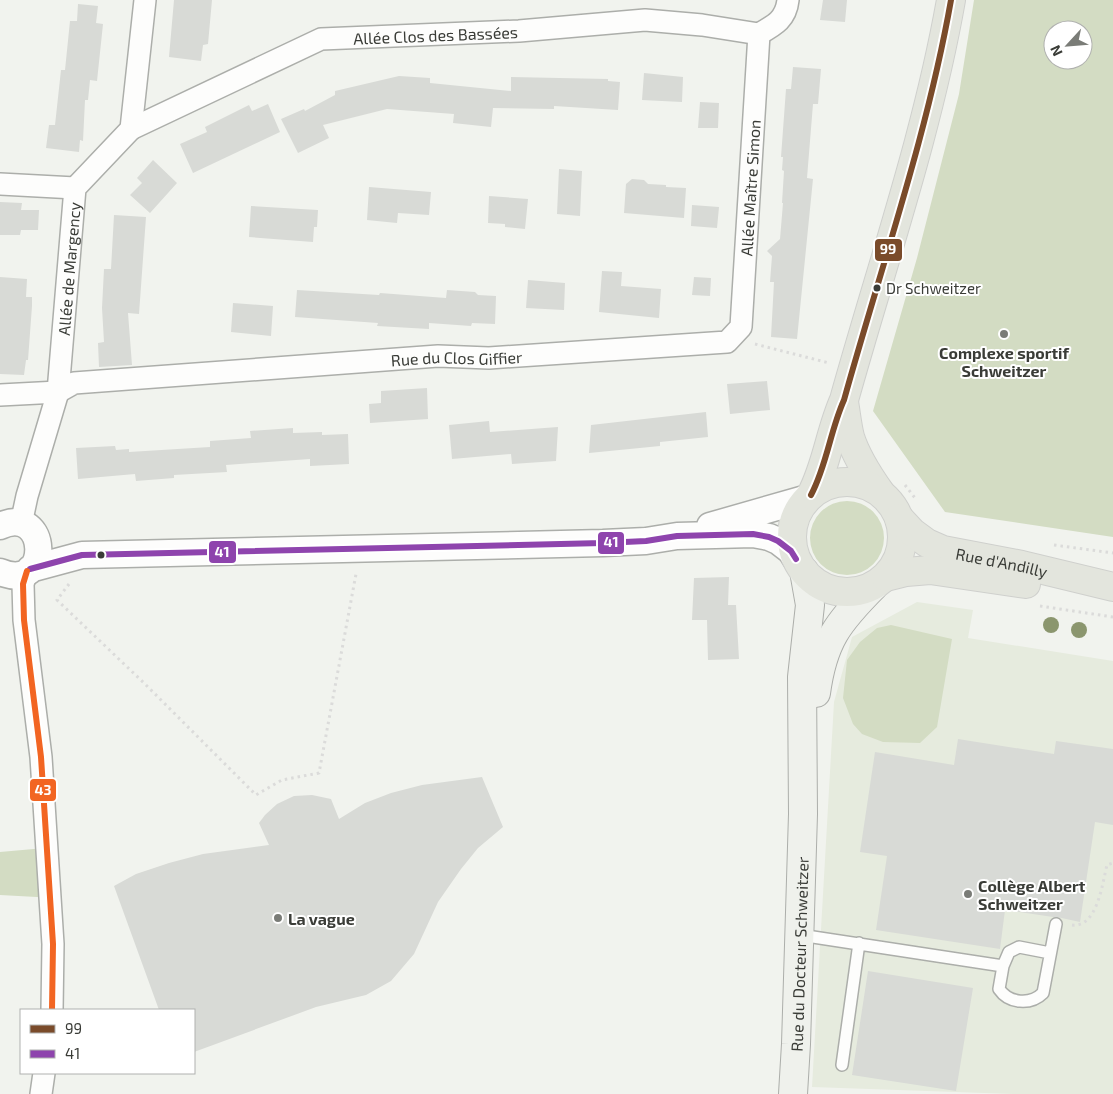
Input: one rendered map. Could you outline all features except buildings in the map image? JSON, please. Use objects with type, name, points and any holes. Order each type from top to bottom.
[{"type":"main road","name":"Rue du Docteur Schweitzer","points":[[793,1094],[803,814],[802,677],[810,605],[808,589],[793,546],[792,532],[795,518],[823,471],[837,414],[844,400],[909,176],[932,91],[951,0]]},
{"type":"main road","name":"Rue du Docteur Schweitzer","points":[[844,400],[853,446],[870,477],[890,486]]},
{"type":"main road","name":"Rue du Docteur Schweitzer","points":[[809,496],[833,483],[845,481],[890,486]]},
{"type":"main road","name":"Rue du Docteur Schweitzer","points":[[803,814],[821,662],[832,635],[853,607],[894,567],[900,556],[903,543],[902,530],[908,509],[892,503],[890,486]]},
{"type":"main road","name":"Rue d'Andilly","points":[[908,509],[912,532],[927,543],[943,550],[1022,565],[1113,587]]},
{"type":"main road","points":[[800,565],[814,581],[827,589],[843,592],[859,591],[880,581]]},
{"type":"main road","name":"Rue d'Andilly","points":[[880,581],[906,572],[930,570],[1054,588],[1113,593]]},
{"type":"street","points":[[131,129],[144,0]]},
{"type":"street","points":[[759,34],[775,25],[786,12],[788,0]]},
{"type":"street","name":"Allée Clos des Bassées","points":[[131,129],[321,39],[519,31],[645,20],[702,24],[759,34]]},
{"type":"street","name":"Allée Maître Simon","points":[[732,338],[740,327],[759,34]]},
{"type":"street","name":"Allée de Margency","points":[[19,529],[26,496],[58,392],[75,188],[131,129]]},
{"type":"street","points":[[0,184],[75,188]]},
{"type":"street","name":"Rue du Clos Giffier","points":[[58,392],[74,382],[438,356],[489,358],[619,350],[727,342],[732,338]]},
{"type":"street","points":[[0,395],[58,392]]},
{"type":"street","points":[[677,536],[809,496]]},
{"type":"street","points":[[19,529],[54,546],[82,555]]},
{"type":"street","points":[[19,529],[39,548],[38,556],[28,570],[23,584],[24,620],[41,757],[53,944],[52,1009]]},
{"type":"street","points":[[0,573],[15,575],[82,555],[602,543],[646,541],[677,536],[753,534],[763,535],[784,545],[800,565]]},
{"type":"street","points":[[0,573],[8,591],[28,758],[49,878]]},
{"type":"street","points":[[42,1094],[44,1074]]},
{"type":"lane","points":[[1050,953],[1019,947],[1009,952],[1003,966],[999,989],[1002,994],[1009,1000],[1030,1001],[1043,993],[1056,924]]},
{"type":"lane","points":[[800,935],[1003,966]]},
{"type":"lane","points":[[842,1065],[859,943]]},
{"type":"path","points":[[732,338],[853,367]]},
{"type":"path","points":[[890,486],[908,509]]},
{"type":"path","points":[[1051,544],[1113,553]]},
{"type":"path","points":[[57,600],[256,795],[282,780],[319,773],[359,548]]},
{"type":"path","points":[[1056,924],[1078,926],[1088,921],[1094,911],[1108,866],[1113,863]]},
{"type":"shaded area","name":"Collège Albert Schweitzer","points":[[917,602],[973,610],[968,638],[1113,661],[1113,1094],[1013,1094],[812,1087],[834,702],[852,637]]},
{"type":"green space","name":"Complexe sportif Schweitzer","points":[[974,0],[1113,0],[1113,537],[945,512],[873,411],[917,258],[959,94]]},
{"type":"green space","points":[[840,501],[854,501],[868,507],[878,517],[884,531],[882,552],[868,569],[854,575],[840,575],[826,569],[816,559],[810,545],[810,531],[816,517],[826,507]]},
{"type":"green space","points":[[891,625],[952,639],[937,727],[920,743],[883,742],[862,734],[853,724],[843,698],[847,660],[860,642],[877,628]]},
{"type":"green space","points":[[45,848],[55,898],[0,895],[0,852]]},
{"type":"transit line","name":"99","points":[[811,495],[821,472],[844,400],[902,201],[929,101],[951,0]]},
{"type":"transit line","name":"41","points":[[30,569],[82,555],[603,543],[646,541],[677,536],[753,534],[778,541],[791,551],[796,559]]},
{"type":"transit line","name":"43","points":[[27,571],[23,584],[24,620],[41,757],[53,944],[52,1009]]},
{"type":"place","name":"Dr Schweitzer","points":[[877,288]]},
{"type":"place","name":"Complexe sportif Schweitzer","points":[[1004,334]]},
{"type":"place","name":"Collège Albert Schweitzer","points":[[968,894]]},
{"type":"place","name":"La vague","points":[[278,918]]}]
